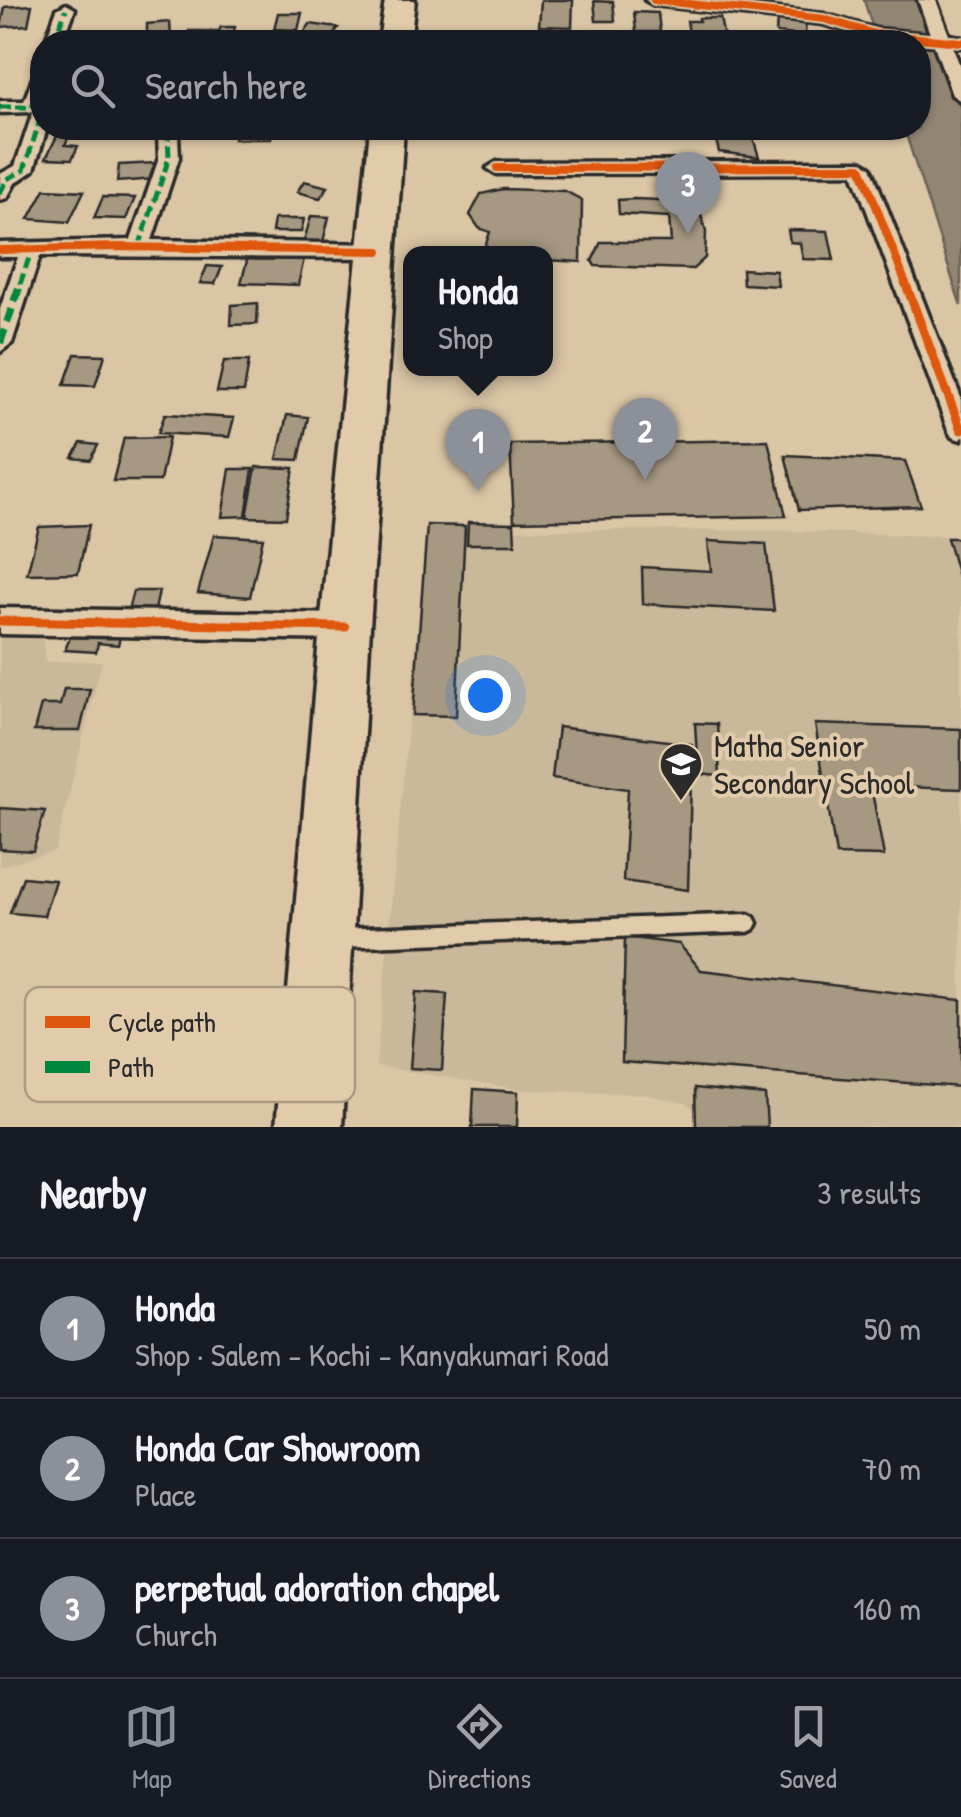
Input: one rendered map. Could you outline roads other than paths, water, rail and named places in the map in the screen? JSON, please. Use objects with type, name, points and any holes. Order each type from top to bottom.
[{"type":"highway","points":[[396,30],[400,0]]},
{"type":"highway","points":[[319,987],[344,627],[386,140]]},
{"type":"highway","points":[[309,1127],[311,1102]]},
{"type":"street","points":[[654,0],[824,19],[861,30]]},
{"type":"street","points":[[818,0],[824,19]]},
{"type":"street","points":[[926,0],[938,41],[960,91]]},
{"type":"street","points":[[58,30],[66,10]]},
{"type":"street","points":[[931,40],[961,42]]},
{"type":"street","points":[[0,107],[30,107]]},
{"type":"street","points":[[0,193],[7,179],[24,170],[31,140]]},
{"type":"street","points":[[139,247],[168,158],[168,140]]},
{"type":"street","points":[[497,168],[861,168],[961,430]]},
{"type":"street","points":[[0,250],[139,247],[379,251]]},
{"type":"street","points":[[0,343],[32,249]]},
{"type":"street","points":[[0,621],[344,627]]},
{"type":"lane","points":[[322,939],[748,923]]},
{"type":"place","name":"perpetual adoration chapel","points":[[688,234]]},
{"type":"place","name":"Honda Car Showroom","points":[[645,480]]},
{"type":"place","name":"Honda","points":[[478,491]]},
{"type":"place","name":"Matha Senior Secondary School","points":[[681,802]]}]
